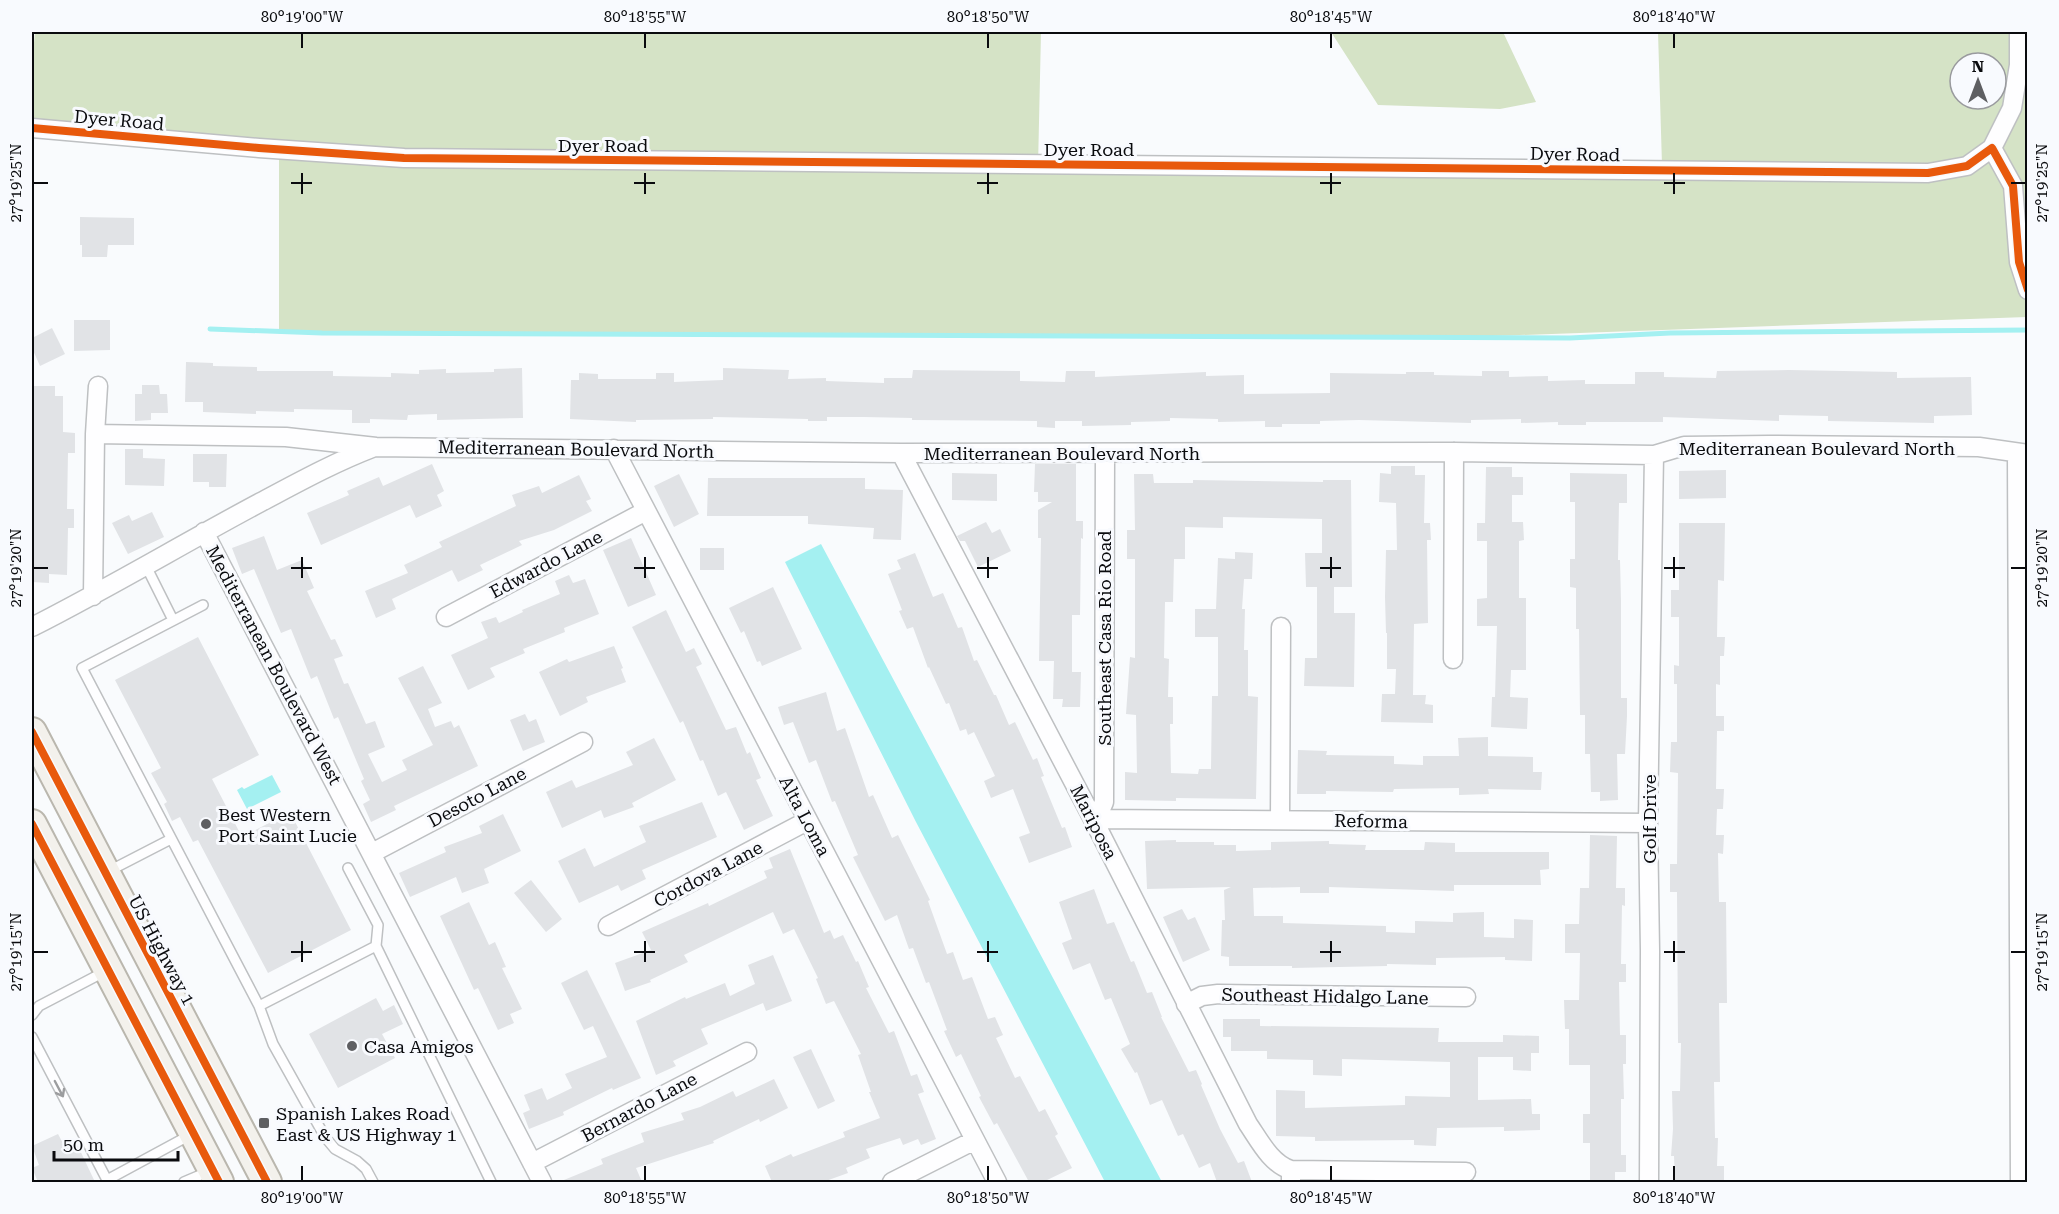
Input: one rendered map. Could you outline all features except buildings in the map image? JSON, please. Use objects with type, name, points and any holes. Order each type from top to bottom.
[{"type":"main road","name":"US Highway 1","points":[[32,732],[267,1182]]},
{"type":"main road","points":[[32,824],[215,1176]]},
{"type":"street","points":[[2019,32],[2019,65],[2012,108],[1992,148],[2013,186],[2019,262],[2028,290]]},
{"type":"street","name":"Dyer Road","points":[[32,128],[259,148],[416,158],[1928,173],[1966,166],[1992,148]]},
{"type":"street","points":[[93,596],[95,434],[98,386]]},
{"type":"street","name":"Mediterranean Boulevard North","points":[[95,434],[286,437],[376,447],[901,453],[1454,452],[1654,455],[1684,446],[1769,445],[1979,447],[2022,454]]},
{"type":"street","points":[[32,627],[93,596],[204,532],[338,461],[376,447]]},
{"type":"street","name":"Alta Loma","points":[[614,450],[997,1182]]},
{"type":"street","points":[[1454,452],[1454,659]]},
{"type":"street","name":"Mariposa","points":[[901,453],[1093,819],[1248,1124],[1275,1160],[1291,1176]]},
{"type":"street","name":"Southeast Casa Rio Road","points":[[1093,819],[1104,802],[1105,453]]},
{"type":"street","points":[[2020,1182],[2022,454]]},
{"type":"street","name":"Golf Drive","points":[[1649,1182],[1648,823],[1654,455]]},
{"type":"street","name":"Edwardo Lane","points":[[446,616],[646,511]]},
{"type":"street","name":"Mediterranean Boulevard West","points":[[204,532],[542,1182]]},
{"type":"street","points":[[1280,820],[1281,627]]},
{"type":"street","name":"Desoto Lane","points":[[372,853],[583,742]]},
{"type":"street","name":"Reforma","points":[[1093,819],[1648,823]]},
{"type":"street","name":"Cordova Lane","points":[[608,926],[807,821]]},
{"type":"street","name":"Southeast Hidalgo Lane","points":[[1186,1004],[1202,996],[1218,994],[1466,997]]},
{"type":"street","name":"Bernardo Lane","points":[[532,1163],[747,1052]]},
{"type":"street","points":[[892,1182],[975,1140]]},
{"type":"street","points":[[1291,1176],[1466,1172]]},
{"type":"lane","points":[[146,566],[173,620]]},
{"type":"lane","points":[[203,605],[82,668],[259,1006],[273,1044],[325,1137],[335,1149],[357,1161],[366,1169],[373,1182]]},
{"type":"lane","points":[[105,873],[171,839]]},
{"type":"lane","points":[[348,868],[378,925],[376,946],[491,1182]]},
{"type":"lane","points":[[259,1006],[376,946]]},
{"type":"lane","points":[[32,1015],[39,1006],[108,970]]},
{"type":"lane","points":[[32,1037],[108,1180],[193,1133]]},
{"type":"lane","points":[[184,1182],[215,1176]]},
{"type":"green space","points":[[35,32],[1041,32],[1038,167],[1662,165],[1658,32],[2027,32],[2027,317],[1465,337],[279,332],[279,145],[32,126],[32,64]]},
{"type":"green space","points":[[1331,32],[1503,32],[1536,102],[1500,109],[1378,105]]},
{"type":"water","points":[[821,544],[1162,1182],[1105,1182],[916,822],[785,562]]},
{"type":"water","points":[[272,775],[281,792],[247,809],[237,790],[242,787],[244,789]]},
{"type":"waterway","points":[[210,329],[322,333],[1570,338],[1670,333],[2028,330]]},
{"type":"cycle path","points":[[32,128],[404,158],[1928,173],[1967,166],[1992,148],[2013,186],[2019,262],[2028,290]]},
{"type":"cycle path","points":[[32,732],[267,1182]]},
{"type":"cycle path","points":[[32,824],[219,1182]]},
{"type":"place","name":"Best Western Port Saint Lucie","points":[[206,824]]},
{"type":"place","name":"Casa Amigos","points":[[352,1046]]},
{"type":"place","name":"Spanish Lakes Road East & US Highway 1","points":[[264,1123]]}]
